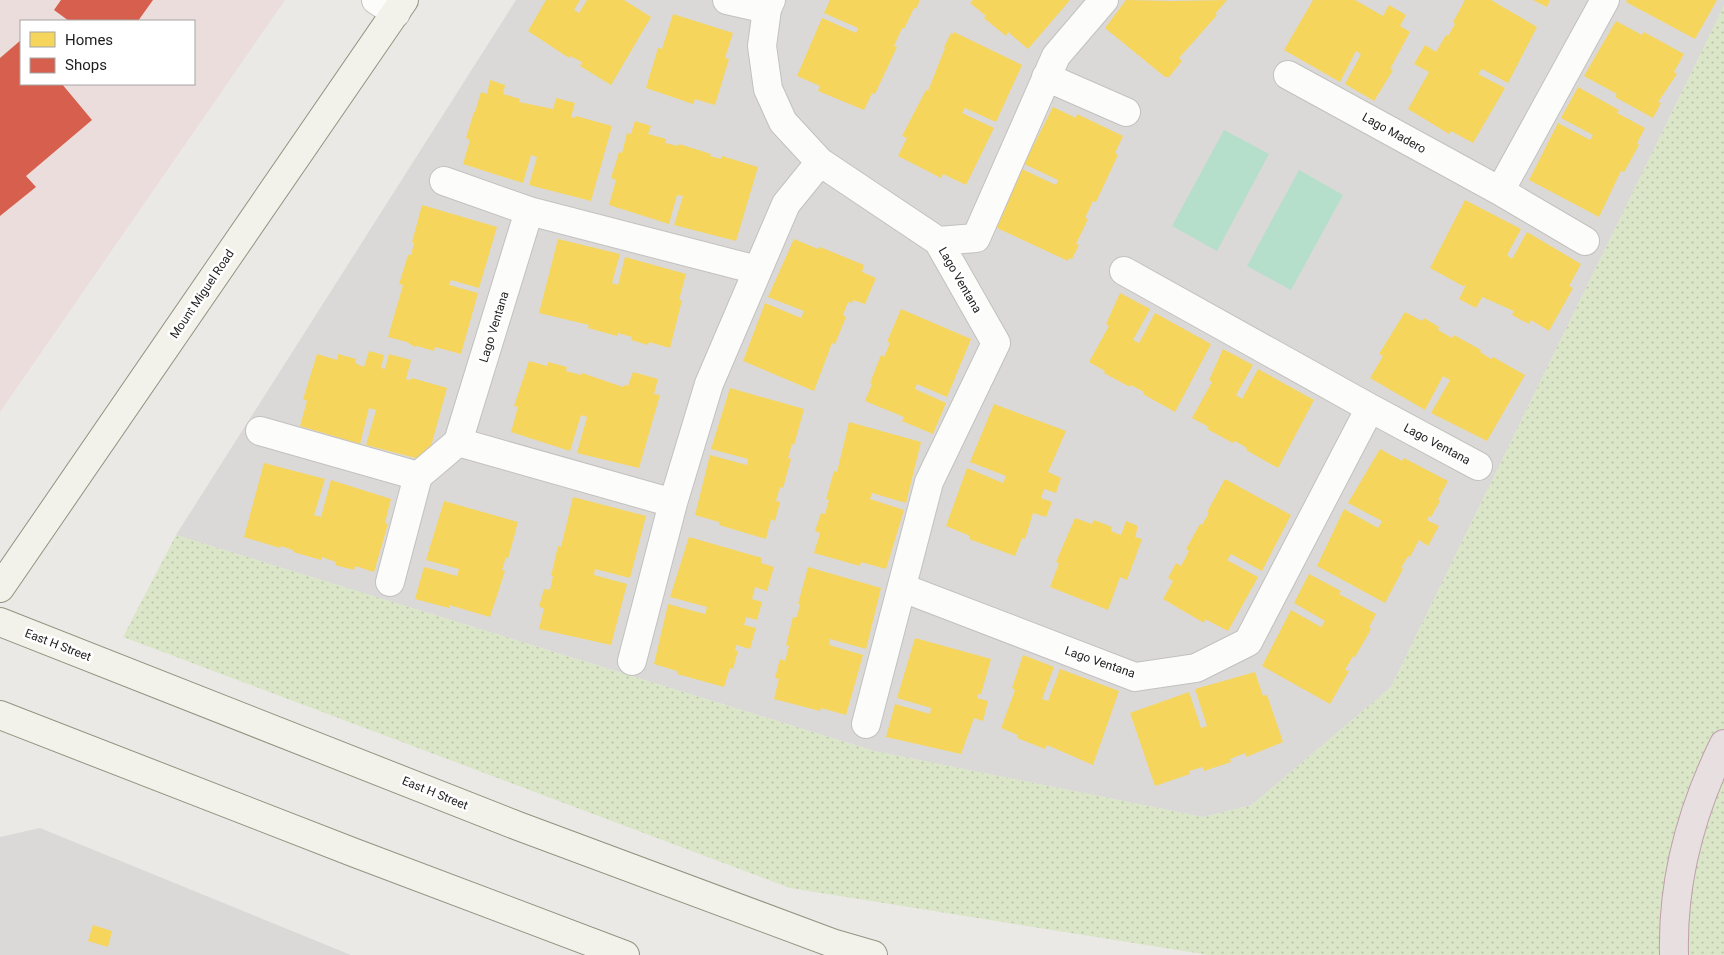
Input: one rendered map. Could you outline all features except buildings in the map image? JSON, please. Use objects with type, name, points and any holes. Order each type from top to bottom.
[{"type":"highway","points":[[1674,955],[1674,919],[1686,843],[1696,806],[1724,744]]},
{"type":"main road","name":"Mount Miguel Road","points":[[0,588],[392,4]]},
{"type":"main road","name":"East H Street","points":[[0,622],[518,826],[835,944],[874,955]]},
{"type":"main road","points":[[0,715],[355,854],[625,955]]},
{"type":"street","name":"Lago Ventana","points":[[727,0],[769,4],[762,46],[768,89],[782,122],[820,162],[938,241],[996,343],[929,482],[903,588],[866,724]]},
{"type":"street","points":[[938,241],[976,238],[1056,56],[1104,0]]},
{"type":"street","points":[[1500,191],[1605,0]]},
{"type":"street","name":"Lago Madero","points":[[1288,75],[1500,191],[1585,241]]},
{"type":"street","points":[[1046,77],[1126,112]]},
{"type":"street","points":[[632,661],[673,503],[709,384],[786,204],[820,162]]},
{"type":"street","points":[[444,181],[529,211],[757,270]]},
{"type":"street","name":"Lago Ventana","points":[[458,442],[529,211]]},
{"type":"street","name":"Lago Ventana","points":[[1124,271],[1478,466]]},
{"type":"street","name":"Lago Ventana","points":[[903,588],[1135,677],[1196,668],[1248,642],[1370,408]]},
{"type":"street","points":[[260,431],[418,476]]},
{"type":"street","points":[[390,582],[418,476],[458,442],[673,503]]},
{"type":"shaded area","points":[[0,0],[285,0],[0,412]]},
{"type":"shaded area","points":[[516,0],[1724,0],[1724,6],[1391,687],[1252,805],[1203,817],[874,751],[176,535]]},
{"type":"shaded area","points":[[40,828],[351,955],[0,955],[0,837]]},
{"type":"green space","points":[[1724,6],[1724,955],[1209,955],[790,888],[123,637],[176,535],[874,751],[1203,817],[1252,805],[1391,687]]},
{"type":"green space","points":[[1224,130],[1269,154],[1217,251],[1172,226]]},
{"type":"green space","points":[[1299,170],[1343,195],[1291,290],[1247,266]]}]
